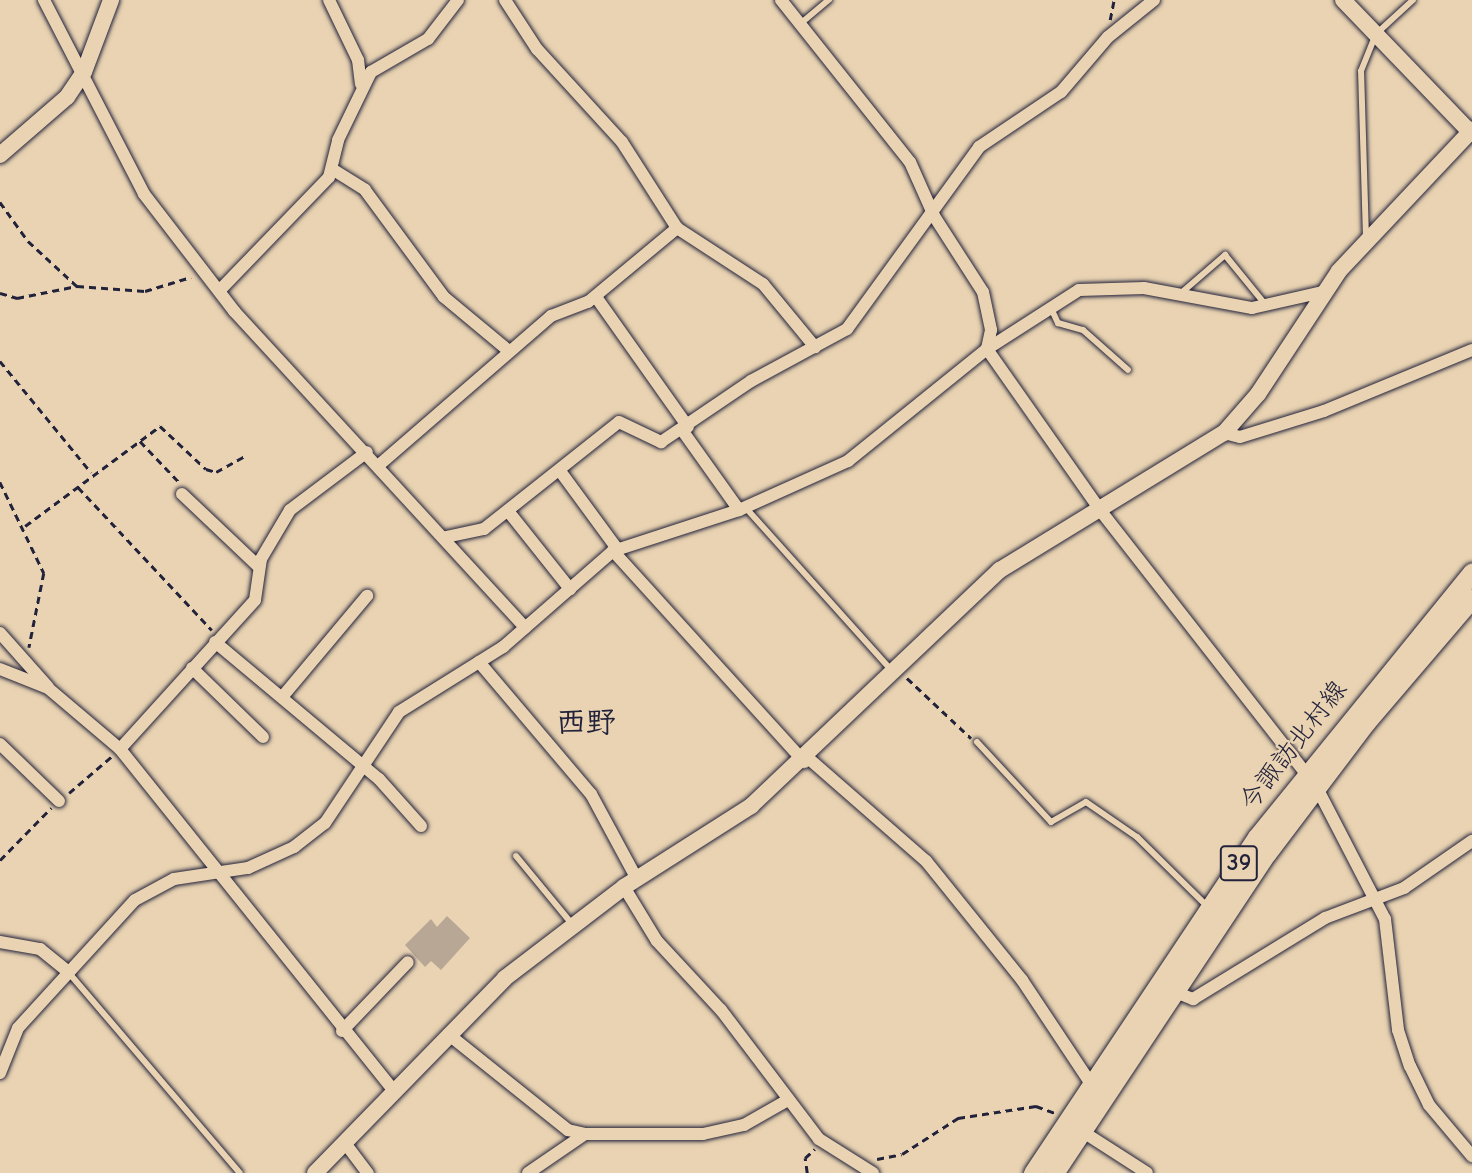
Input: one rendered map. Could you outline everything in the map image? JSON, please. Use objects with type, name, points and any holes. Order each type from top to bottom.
[{"type":"main road","name":"今諏訪北村線","points":[[1054,1173],[1091,1084],[1208,906],[1472,572]]},
{"type":"main road","name":"今諏訪北村線","points":[[1033,1173],[1074,1126],[1173,990],[1311,779],[1471,601]]},
{"type":"street","points":[[44,0],[84,72],[145,194],[205,273],[446,537],[525,628]]},
{"type":"street","points":[[0,154],[67,97],[84,72],[111,0]]},
{"type":"street","points":[[219,291],[316,195],[332,169],[361,84],[358,60],[328,0]]},
{"type":"street","points":[[361,84],[382,63],[442,27],[458,0]]},
{"type":"street","points":[[505,0],[537,49],[622,142],[677,228],[764,284],[815,347]]},
{"type":"street","points":[[781,0],[893,138],[934,216],[983,292],[991,330],[987,349],[1100,510],[1311,779],[1377,901],[1398,1030],[1410,1066],[1429,1105],[1472,1156]]},
{"type":"street","points":[[446,537],[484,530],[620,422],[661,442],[847,329],[934,216],[979,147],[1061,93],[1108,37],[1154,0]]},
{"type":"street","points":[[315,1173],[448,1034],[572,924],[630,883],[751,806],[806,760],[1000,570],[1224,433],[1278,366],[1323,292],[1367,240],[1471,132],[1343,0]]},
{"type":"street","points":[[332,169],[365,190],[444,297],[509,351]]},
{"type":"street","points":[[379,465],[551,316],[596,297],[677,228]]},
{"type":"street","points":[[0,1073],[18,1028],[118,914],[154,887],[221,874],[294,847],[325,823],[399,712],[479,662],[525,628],[616,551],[742,509],[848,461],[987,349],[1049,304],[1079,290],[1110,287],[1265,305],[1323,292]]},
{"type":"street","points":[[596,297],[742,509]]},
{"type":"street","points":[[1224,433],[1240,438],[1324,411],[1472,350]]},
{"type":"street","points":[[120,749],[255,600],[259,567],[290,510],[367,452]]},
{"type":"street","points":[[561,471],[616,551],[806,760],[926,861],[1022,980],[1091,1084]]},
{"type":"street","points":[[182,494],[259,567]]},
{"type":"street","points":[[508,511],[570,589]]},
{"type":"street","points":[[283,696],[367,596]]},
{"type":"street","points":[[0,633],[27,658],[48,688],[120,749],[221,874],[286,949],[342,1031],[393,1090]]},
{"type":"street","points":[[217,640],[363,765],[421,827]]},
{"type":"street","points":[[479,662],[591,794],[657,940],[721,1010],[823,1142],[873,1173]]},
{"type":"street","points":[[192,668],[263,737]]},
{"type":"street","points":[[0,670],[48,688]]},
{"type":"street","points":[[0,744],[59,802]]},
{"type":"street","points":[[1173,990],[1194,999],[1325,918],[1377,901],[1472,841]]},
{"type":"street","points":[[0,942],[40,949],[67,971]]},
{"type":"street","points":[[342,1031],[408,962]]},
{"type":"street","points":[[448,1034],[568,1130],[585,1134],[704,1134],[744,1125],[788,1100]]},
{"type":"street","points":[[1074,1126],[1147,1173]]},
{"type":"street","points":[[528,1173],[585,1134]]},
{"type":"street","points":[[345,1143],[368,1173]]},
{"type":"lane","points":[[800,24],[829,0]]},
{"type":"lane","points":[[1367,240],[1360,71],[1376,34],[1413,0]]},
{"type":"lane","points":[[1178,295],[1225,255],[1265,305]]},
{"type":"lane","points":[[1049,304],[1058,323],[1083,330],[1128,370]]},
{"type":"lane","points":[[742,509],[895,670]]},
{"type":"lane","points":[[976,742],[1051,822],[1086,802],[1137,837],[1208,906]]},
{"type":"lane","points":[[516,856],[572,924]]},
{"type":"lane","points":[[67,971],[240,1173]]},
{"type":"path","points":[[0,202],[28,240],[77,286]]},
{"type":"path","points":[[0,293],[17,298],[77,286],[145,290],[205,273]]},
{"type":"path","points":[[0,361],[91,472]]},
{"type":"path","points":[[25,526],[78,487],[91,472],[160,426],[216,472],[247,455]]},
{"type":"path","points":[[140,441],[182,494]]},
{"type":"path","points":[[0,482],[25,526],[44,573],[27,658]]},
{"type":"path","points":[[78,487],[217,640]]},
{"type":"path","points":[[895,670],[976,742]]},
{"type":"path","points":[[857,1164],[902,1154],[967,1116],[1044,1106],[1074,1126]]},
{"type":"path","points":[[807,1173],[805,1158],[823,1142]]},
{"type":"building","points":[[447,916],[470,938],[441,970],[431,961],[425,967],[405,945],[431,919],[437,927]]},
{"type":"district","name":"西野","points":[[586,723]]}]
